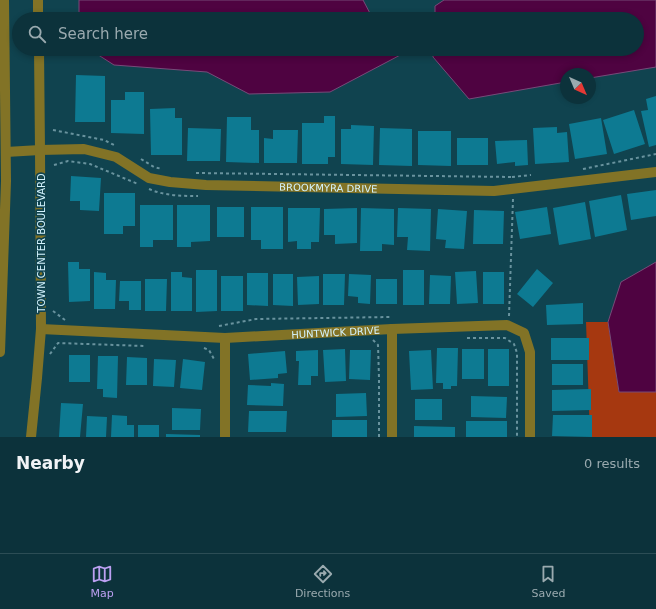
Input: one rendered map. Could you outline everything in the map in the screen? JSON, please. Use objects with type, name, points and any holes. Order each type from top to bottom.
[{"type":"street","points":[[0,352],[6,181],[4,0]]},
{"type":"street","points":[[38,0],[38,12]]},
{"type":"street","name":"TOWN CENTER BOULEVARD","points":[[30,437],[38,378],[41,329],[39,56]]},
{"type":"street","name":"BROOKMYRA DRIVE","points":[[6,152],[84,149],[116,157],[149,178],[170,182],[206,185],[494,191],[656,172]]},
{"type":"street","name":"HUNTWICK DRIVE","points":[[41,329],[225,338],[392,329],[507,325],[524,333],[530,352],[530,437]]},
{"type":"street","points":[[392,329],[392,437]]},
{"type":"street","points":[[225,338],[225,437]]},
{"type":"path","points":[[53,130],[104,140],[117,146]]},
{"type":"path","points":[[580,170],[656,154]]},
{"type":"path","points":[[135,156],[154,167],[162,168]]},
{"type":"path","points":[[193,172],[512,177],[535,175]]},
{"type":"path","points":[[512,177],[513,188],[509,316],[514,317]]},
{"type":"path","points":[[53,311],[66,320]]},
{"type":"path","points":[[212,326],[220,326],[256,319],[391,318]]},
{"type":"path","points":[[463,338],[505,338],[514,344],[517,353],[517,437]]},
{"type":"path","points":[[366,340],[373,340],[378,346],[380,378],[379,437]]},
{"type":"path","points":[[50,354],[58,343],[144,346]]},
{"type":"path","points":[[199,347],[209,350],[214,358]]},
{"type":"shaded area","points":[[79,0],[363,0],[369,12],[79,12]]},
{"type":"shaded area","points":[[444,0],[656,0],[656,67],[596,77],[596,68],[560,68],[560,83],[469,99],[433,56],[644,56],[644,12],[435,12],[435,6]]},
{"type":"shaded area","points":[[100,56],[398,56],[330,92],[249,94],[207,72],[114,65]]},
{"type":"shaded area","points":[[656,262],[656,392],[619,392],[608,322],[621,282]]},
{"type":"shaded area","points":[[586,322],[608,322],[619,392],[656,392],[656,437],[590,437]]},
{"type":"building","points":[[76,75],[105,76],[105,122],[75,122]]},
{"type":"building","points":[[125,92],[144,92],[144,134],[111,133],[111,100],[125,100]]},
{"type":"building","points":[[656,96],[656,145],[649,147],[641,111],[648,110],[646,99]]},
{"type":"building","points":[[175,108],[175,118],[182,118],[182,155],[151,155],[150,109]]},
{"type":"building","points":[[634,110],[645,144],[614,154],[603,120]]},
{"type":"building","points":[[324,116],[335,116],[335,157],[328,157],[328,164],[302,164],[302,123],[324,123]]},
{"type":"building","points":[[227,117],[251,117],[251,130],[259,130],[259,163],[226,162]]},
{"type":"building","points":[[601,118],[607,154],[575,159],[569,124]]},
{"type":"building","points":[[351,125],[374,126],[373,165],[341,164],[341,129],[351,129]]},
{"type":"building","points":[[557,127],[557,133],[567,132],[569,162],[535,164],[533,128]]},
{"type":"building","points":[[188,128],[221,129],[220,161],[187,161]]},
{"type":"building","points":[[380,128],[412,129],[412,166],[379,165]]},
{"type":"building","points":[[273,130],[298,130],[297,163],[264,163],[264,138],[273,139]]},
{"type":"building","points":[[418,131],[451,131],[451,166],[418,165]]},
{"type":"building","points":[[457,138],[488,138],[488,165],[457,165]]},
{"type":"building","points":[[527,140],[528,165],[515,166],[515,162],[497,164],[495,141]]},
{"type":"building","points":[[71,176],[101,178],[99,211],[80,210],[80,201],[70,201]]},
{"type":"building","points":[[656,190],[656,216],[631,220],[627,194]]},
{"type":"building","points":[[104,193],[135,193],[135,226],[123,226],[123,234],[104,234]]},
{"type":"building","points":[[621,195],[627,230],[595,237],[589,201]]},
{"type":"building","points":[[585,202],[591,239],[559,245],[553,208]]},
{"type":"building","points":[[140,205],[173,205],[173,240],[153,240],[153,247],[140,247]]},
{"type":"building","points":[[177,205],[210,205],[210,241],[191,242],[191,247],[177,247]]},
{"type":"building","points":[[217,207],[244,207],[244,237],[217,237]]},
{"type":"building","points":[[251,207],[283,207],[283,249],[261,249],[261,240],[251,240]]},
{"type":"building","points":[[547,207],[551,234],[520,239],[515,212]]},
{"type":"building","points":[[288,208],[320,208],[319,242],[311,242],[311,249],[297,249],[297,241],[288,242]]},
{"type":"building","points":[[357,208],[357,243],[335,244],[335,235],[324,235],[324,209]]},
{"type":"building","points":[[361,208],[394,209],[394,245],[382,244],[382,251],[360,251]]},
{"type":"building","points":[[398,208],[431,209],[430,251],[407,250],[408,237],[397,237]]},
{"type":"building","points":[[438,209],[467,211],[464,249],[445,248],[446,240],[436,239]]},
{"type":"building","points":[[474,210],[504,211],[503,244],[473,244]]},
{"type":"building","points":[[68,262],[79,262],[79,269],[90,269],[90,301],[69,302]]},
{"type":"building","points":[[537,269],[553,283],[533,307],[517,294]]},
{"type":"building","points":[[196,270],[217,270],[217,311],[196,312]]},
{"type":"building","points":[[403,270],[424,270],[424,305],[403,305]]},
{"type":"building","points":[[476,271],[478,303],[457,304],[455,272]]},
{"type":"building","points":[[94,272],[106,273],[106,280],[116,280],[115,309],[94,309]]},
{"type":"building","points":[[171,272],[182,272],[182,277],[192,278],[192,311],[171,311]]},
{"type":"building","points":[[483,272],[504,272],[504,304],[483,304]]},
{"type":"building","points":[[247,273],[268,273],[268,306],[247,305]]},
{"type":"building","points":[[273,274],[293,274],[293,306],[273,305]]},
{"type":"building","points":[[323,274],[345,274],[344,305],[323,305]]},
{"type":"building","points":[[349,274],[371,275],[370,304],[358,303],[358,297],[348,296]]},
{"type":"building","points":[[430,275],[451,276],[450,304],[429,304]]},
{"type":"building","points":[[221,276],[243,276],[243,311],[221,311]]},
{"type":"building","points":[[319,276],[319,304],[298,305],[297,277]]},
{"type":"building","points":[[145,279],[167,279],[166,311],[145,311]]},
{"type":"building","points":[[376,279],[397,279],[397,304],[376,304]]},
{"type":"building","points":[[120,281],[141,281],[141,310],[129,310],[129,301],[119,301]]},
{"type":"building","points":[[583,303],[583,324],[547,325],[546,305]]},
{"type":"building","points":[[551,338],[589,338],[589,360],[551,360]]},
{"type":"building","points":[[437,348],[458,348],[457,386],[451,386],[451,389],[443,389],[443,383],[436,383]]},
{"type":"building","points":[[345,349],[346,381],[325,382],[323,350]]},
{"type":"building","points":[[462,349],[484,349],[484,379],[462,379]]},
{"type":"building","points":[[488,349],[509,349],[509,386],[488,386]]},
{"type":"building","points":[[318,350],[318,376],[311,376],[311,385],[298,385],[299,361],[296,361],[296,351]]},
{"type":"building","points":[[350,350],[371,350],[370,380],[349,379]]},
{"type":"building","points":[[431,350],[433,389],[411,390],[409,351]]},
{"type":"building","points":[[285,351],[287,373],[278,374],[278,378],[250,380],[248,354]]},
{"type":"building","points":[[69,355],[90,355],[90,382],[69,382]]},
{"type":"building","points":[[98,356],[118,356],[117,398],[103,397],[103,389],[97,389]]},
{"type":"building","points":[[127,357],[147,358],[147,385],[126,385]]},
{"type":"building","points":[[154,359],[176,360],[174,387],[153,386]]},
{"type":"building","points":[[183,359],[205,362],[202,390],[180,388]]},
{"type":"building","points":[[552,364],[583,364],[583,385],[552,385]]},
{"type":"building","points":[[271,383],[284,384],[283,406],[247,405],[248,385],[271,386]]},
{"type":"building","points":[[591,389],[591,410],[552,411],[552,390]]},
{"type":"building","points":[[366,393],[367,416],[336,417],[336,394]]},
{"type":"building","points":[[471,396],[507,397],[506,418],[471,417]]},
{"type":"building","points":[[415,399],[442,399],[442,420],[415,420]]},
{"type":"building","points":[[61,403],[83,404],[80,437],[59,437]]},
{"type":"building","points":[[172,408],[201,409],[200,430],[172,430]]},
{"type":"building","points":[[249,411],[287,411],[286,432],[248,432]]},
{"type":"building","points":[[112,415],[127,416],[127,425],[134,425],[134,437],[111,437]]},
{"type":"building","points":[[553,415],[592,415],[592,437],[552,436]]},
{"type":"building","points":[[87,416],[107,417],[106,437],[86,437]]},
{"type":"building","points":[[332,420],[367,420],[367,437],[332,437]]},
{"type":"building","points":[[466,421],[507,421],[507,437],[466,437]]},
{"type":"building","points":[[138,425],[159,425],[159,437],[138,437]]},
{"type":"building","points":[[414,426],[455,427],[455,437],[414,437]]},
{"type":"building","points":[[166,434],[200,435],[200,437],[166,437]]}]
